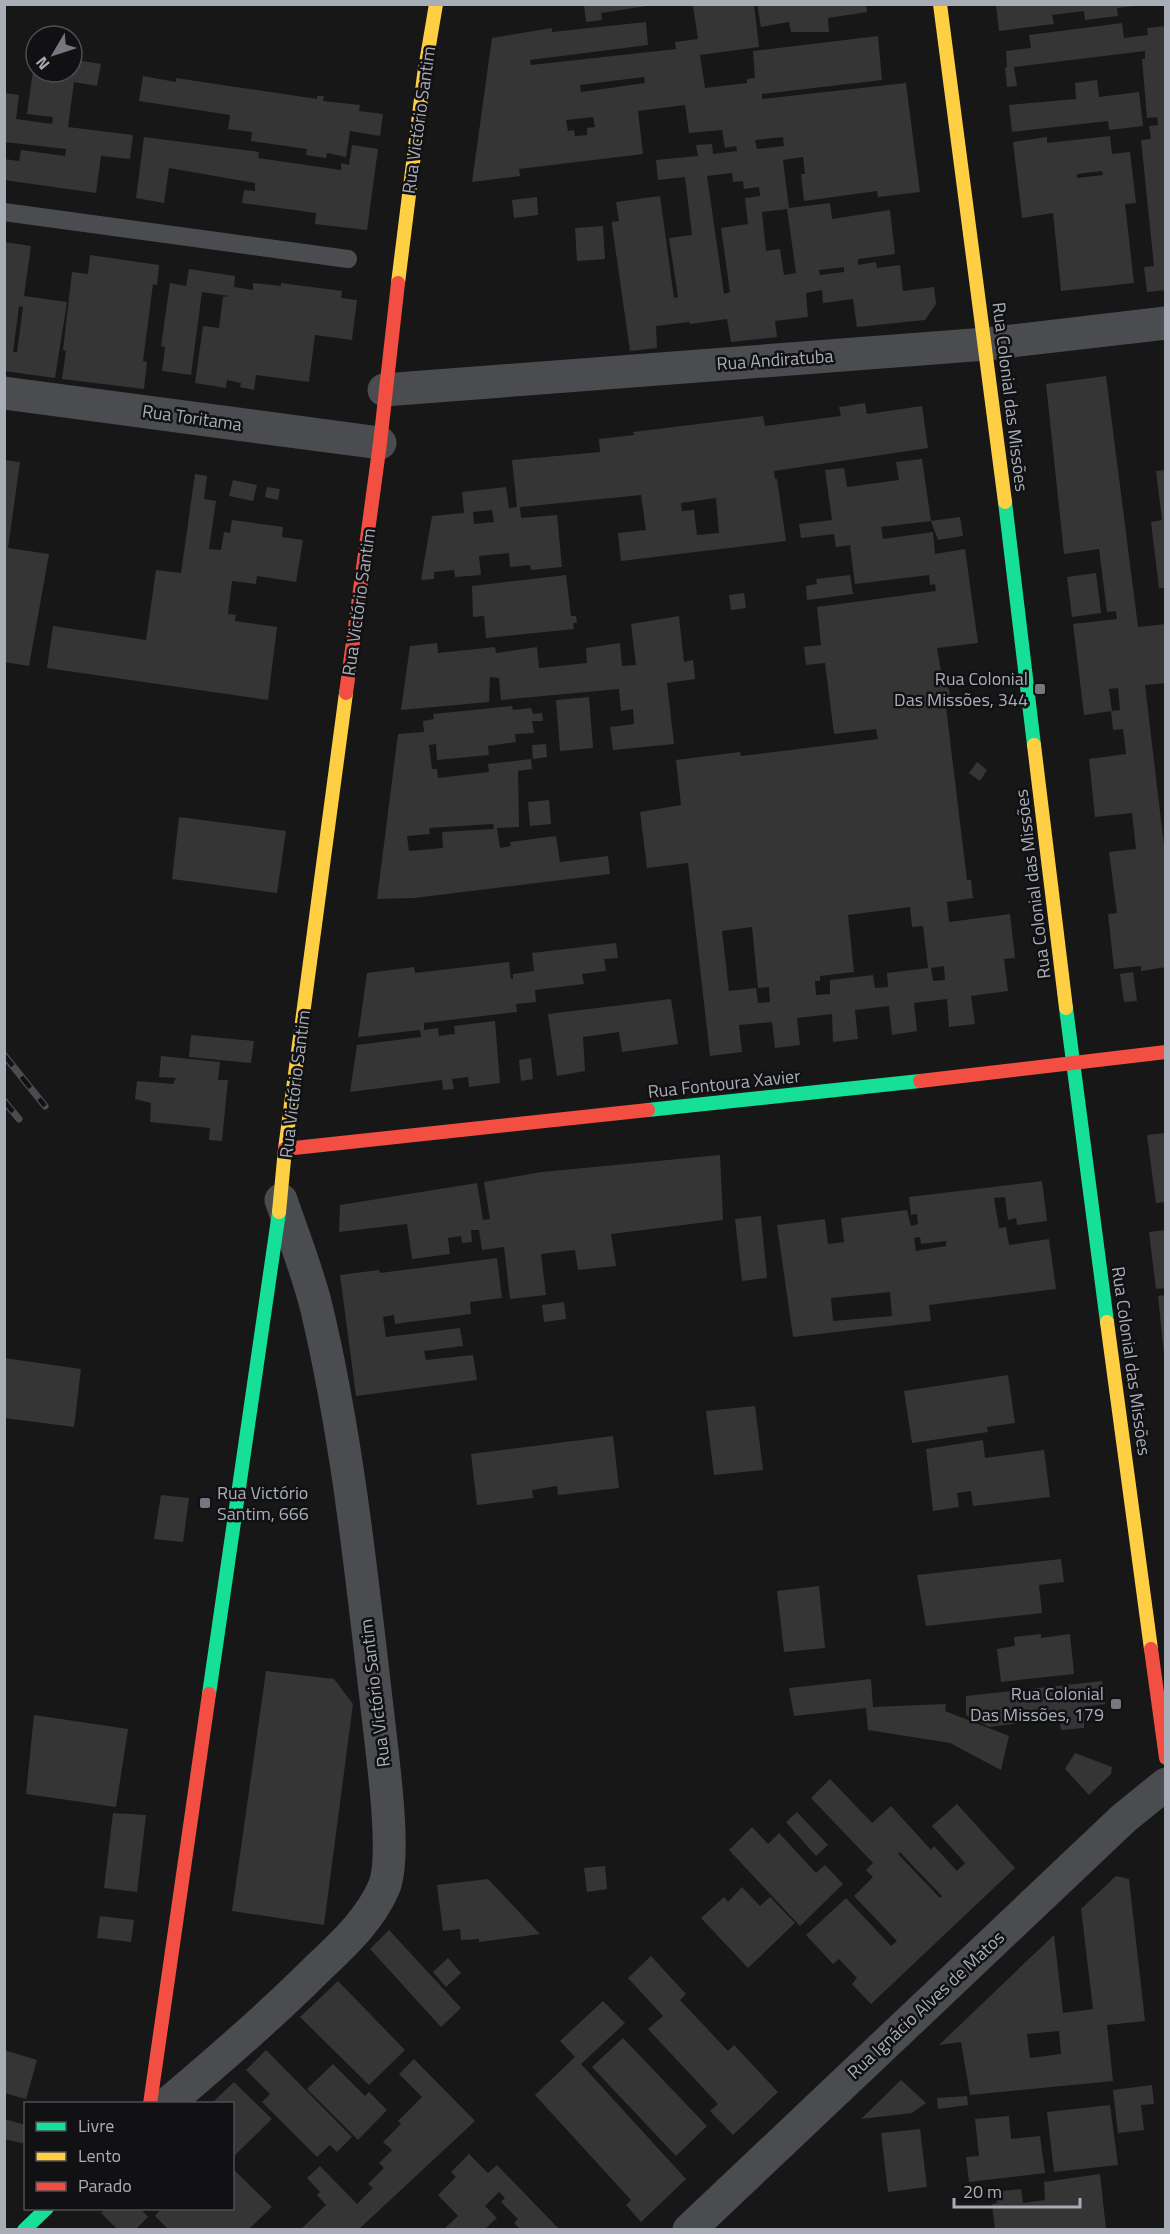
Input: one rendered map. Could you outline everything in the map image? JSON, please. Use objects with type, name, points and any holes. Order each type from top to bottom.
[{"type":"street","name":"Rua Victório Santim","points":[[150,2102],[281,1200],[285,1149],[380,443],[384,390],[424,75],[436,4]]},
{"type":"street","name":"Rua Colonial das Missões","points":[[940,4],[986,344],[1073,1065],[1166,1758]]},
{"type":"street","name":"Rua Andiratuba","points":[[384,390],[986,344],[1166,323]]},
{"type":"street","name":"Rua Toritama","points":[[4,393],[380,443]]},
{"type":"street","name":"Rua Fontoura Xavier","points":[[285,1149],[1073,1065],[1166,1052]]},
{"type":"street","name":"Rua Victório Santim","points":[[168,2102],[256,2029],[352,1936],[369,1915],[385,1885],[388,1851],[386,1784],[358,1552],[329,1371],[315,1304],[281,1200]]},
{"type":"street","name":"Rua Ignácio Alves de Matos","points":[[689,2229],[1124,1818],[1166,1784]]},
{"type":"street","points":[[24,2229],[45,2210]]},
{"type":"lane","points":[[4,212],[348,259]]},
{"type":"building","points":[[584,4],[647,4],[647,6],[601,13],[602,20],[586,22]]},
{"type":"building","points":[[754,4],[759,47],[700,55],[705,88],[747,83],[747,79],[755,78],[753,51],[878,36],[882,80],[762,94],[762,99],[906,83],[920,192],[878,197],[877,191],[804,201],[801,174],[805,174],[803,157],[783,160],[789,208],[830,203],[832,219],[890,210],[895,254],[858,259],[858,265],[876,262],[877,268],[900,265],[903,291],[934,287],[936,304],[925,320],[857,327],[853,299],[823,303],[822,290],[806,293],[808,317],[775,321],[777,337],[731,342],[727,319],[690,324],[689,322],[656,326],[657,348],[630,351],[612,225],[612,222],[619,221],[616,202],[660,196],[674,298],[678,297],[669,238],[692,235],[685,177],[658,180],[656,160],[698,156],[696,145],[712,144],[713,154],[737,151],[736,146],[725,148],[722,130],[689,133],[685,105],[638,111],[643,154],[519,169],[520,176],[472,182],[492,38],[552,28],[552,32],[646,22],[648,45],[530,60],[531,65],[676,49],[675,42],[698,39],[693,6]],"holes":[[[644,77],[645,83],[581,92],[580,85]],[[593,117],[595,127],[587,128],[587,135],[575,136],[574,130],[568,131],[566,120]],[[783,137],[784,146],[757,149],[755,140]],[[732,173],[733,182],[743,181],[744,189],[759,187],[760,196],[745,198],[748,224],[721,228],[730,292],[724,294],[707,176]],[[787,209],[796,273],[784,275],[780,249],[766,251],[762,212]],[[844,267],[844,272],[820,275],[819,270]]]},
{"type":"building","points":[[757,4],[866,4],[867,12],[828,18],[829,32],[791,32],[789,22],[761,27]]},
{"type":"building","points":[[996,4],[1135,4],[1135,6],[1117,8],[1118,16],[1085,20],[1084,11],[1052,15],[1054,24],[999,31]]},
{"type":"building","points":[[1122,23],[1124,38],[1148,35],[1147,28],[1166,26],[1166,290],[1147,292],[1144,267],[1154,266],[1141,140],[1151,139],[1149,126],[1158,125],[1157,117],[1147,118],[1142,59],[1145,59],[1145,51],[1014,67],[1017,86],[1007,87],[1006,51],[1031,48],[1029,35]]},
{"type":"building","points":[[84,61],[101,64],[97,86],[84,84]]},
{"type":"building","points":[[143,76],[176,82],[176,78],[317,99],[317,96],[324,96],[323,101],[360,105],[359,111],[383,114],[380,136],[350,131],[346,157],[327,153],[326,158],[306,155],[307,149],[251,141],[252,132],[228,129],[230,115],[139,101]]},
{"type":"building","points":[[1097,80],[1099,97],[1139,92],[1143,126],[1109,130],[1108,121],[1012,132],[1009,105],[1076,99],[1075,83]]},
{"type":"building","points":[[31,84],[74,84],[68,127],[133,135],[130,159],[101,156],[96,193],[4,180],[4,159],[19,161],[21,150],[65,156],[66,149],[4,142],[4,93],[19,95],[16,119],[52,124],[53,117],[27,114]]},
{"type":"building","points":[[1110,136],[1112,154],[1130,152],[1136,203],[1125,204],[1134,283],[1061,291],[1053,213],[1022,218],[1013,142],[1047,137],[1047,143]],"holes":[[[1102,171],[1103,175],[1077,178],[1077,174]]]},
{"type":"building","points":[[144,137],[259,152],[258,158],[341,170],[341,163],[349,165],[352,145],[378,149],[367,230],[315,224],[316,213],[242,203],[244,190],[255,191],[255,183],[169,168],[164,203],[136,198]]},
{"type":"building","points":[[537,197],[538,215],[514,218],[512,200]]},
{"type":"building","points":[[603,226],[605,259],[577,261],[575,228]]},
{"type":"building","points":[[4,242],[31,246],[24,296],[67,302],[55,378],[4,371]],"holes":[[[19,306],[23,307],[17,352],[13,352]]]},
{"type":"building","points":[[90,255],[159,265],[157,285],[153,284],[143,361],[147,362],[144,389],[62,379],[72,272],[88,274]]},
{"type":"building","points":[[189,269],[235,276],[234,287],[253,290],[253,283],[281,286],[281,283],[342,291],[341,298],[357,300],[352,340],[315,335],[309,382],[256,375],[254,390],[240,387],[241,383],[227,380],[226,388],[195,383],[203,326],[219,328],[223,297],[229,296],[202,292],[191,375],[162,371],[165,347],[161,346],[170,283],[186,286]]},
{"type":"building","points":[[1106,376],[1138,627],[1166,624],[1166,683],[1145,685],[1166,862],[1166,967],[1141,971],[1141,966],[1114,969],[1108,914],[1117,913],[1109,852],[1136,849],[1132,813],[1095,817],[1089,759],[1126,754],[1123,729],[1113,730],[1111,711],[1084,715],[1073,624],[1117,619],[1116,611],[1107,612],[1099,549],[1064,554],[1046,384]],"holes":[[[1118,688],[1120,710],[1112,711],[1109,689]]]},
{"type":"building","points":[[865,403],[867,414],[922,406],[928,448],[774,471],[786,541],[621,561],[618,533],[646,530],[641,495],[520,507],[521,518],[557,515],[562,567],[531,570],[530,565],[510,567],[509,553],[479,556],[481,575],[455,577],[454,570],[434,572],[434,579],[421,580],[432,516],[464,513],[462,492],[506,487],[509,508],[517,507],[512,460],[600,452],[599,439],[634,435],[633,432],[763,416],[765,426],[841,416],[839,407]],"holes":[[[716,498],[719,533],[697,535],[694,510],[682,511],[681,503]],[[492,510],[494,522],[474,524],[473,512]]]},
{"type":"building","points":[[922,459],[931,521],[881,527],[883,539],[933,532],[935,554],[965,549],[978,643],[937,648],[943,683],[949,689],[951,701],[946,707],[967,880],[971,880],[973,898],[947,902],[949,922],[1010,914],[1015,958],[1004,959],[1008,991],[971,996],[975,1024],[949,1027],[947,999],[914,1003],[917,1031],[892,1035],[889,1006],[855,1010],[858,1039],[833,1042],[832,1014],[797,1018],[800,1045],[775,1048],[772,1022],[739,1025],[742,1052],[710,1056],[688,863],[647,868],[640,812],[681,805],[676,760],[740,752],[741,756],[878,739],[876,729],[834,734],[825,663],[806,665],[804,647],[821,645],[817,607],[936,591],[935,584],[930,585],[929,575],[855,584],[850,545],[836,547],[834,534],[801,538],[799,524],[832,520],[825,470],[844,468],[847,487],[899,480],[896,462]],"holes":[[[910,907],[912,927],[923,926],[928,968],[887,973],[888,987],[875,988],[873,975],[830,980],[830,994],[816,995],[815,981],[820,981],[820,976],[854,972],[848,915]],[[752,927],[758,988],[769,987],[770,1002],[758,1003],[756,988],[729,991],[722,931]],[[944,966],[945,980],[933,981],[931,968]]]},
{"type":"building","points":[[4,460],[20,462],[8,548],[49,554],[29,666],[4,662]]},
{"type":"building","points":[[1166,470],[1166,588],[1159,588],[1151,522],[1162,520],[1156,471]]},
{"type":"building","points":[[195,474],[207,476],[204,499],[216,501],[209,549],[221,550],[224,532],[230,533],[232,520],[283,527],[282,537],[303,540],[296,582],[257,576],[256,584],[232,581],[228,614],[236,615],[235,621],[277,627],[268,700],[47,668],[53,626],[146,640],[156,570],[181,573]]},
{"type":"building","points":[[233,480],[257,485],[253,501],[229,496]]},
{"type":"building","points":[[267,487],[280,489],[278,500],[265,497]]},
{"type":"building","points":[[960,517],[963,536],[938,540],[931,521]]},
{"type":"building","points":[[1096,573],[1101,613],[1072,617],[1067,577]]},
{"type":"building","points":[[566,575],[571,616],[576,616],[577,623],[573,623],[574,629],[486,638],[484,616],[473,617],[472,586]]},
{"type":"building","points":[[850,575],[853,594],[807,600],[806,586],[817,584],[816,579]]},
{"type":"building","points":[[744,593],[746,608],[731,610],[729,595]]},
{"type":"building","points":[[679,616],[684,662],[693,660],[695,679],[667,683],[674,744],[613,750],[610,727],[634,724],[633,709],[621,711],[619,689],[501,700],[499,678],[490,677],[489,702],[401,710],[410,646],[437,643],[438,653],[495,647],[496,653],[537,647],[539,668],[587,663],[586,648],[620,643],[622,666],[636,665],[631,624]]},
{"type":"building","points":[[589,697],[593,748],[560,751],[556,700]]},
{"type":"building","points":[[512,706],[513,710],[531,708],[533,714],[542,713],[543,721],[532,721],[534,733],[515,734],[516,742],[488,746],[489,755],[437,760],[436,744],[429,745],[432,769],[437,769],[438,778],[489,772],[488,764],[531,759],[532,769],[518,771],[519,827],[497,828],[500,848],[511,846],[510,842],[556,836],[560,862],[608,856],[610,874],[414,898],[377,899],[398,734],[424,732],[423,721],[434,719],[433,714]],"holes":[[[493,824],[494,829],[442,832],[443,848],[409,851],[407,836],[430,834],[429,828]]]},
{"type":"building","points":[[546,744],[547,757],[533,759],[532,745]]},
{"type":"building","points":[[977,762],[987,770],[980,781],[969,773]]},
{"type":"building","points":[[549,800],[551,824],[530,826],[528,802]]},
{"type":"building","points":[[179,817],[286,831],[277,893],[172,879]]},
{"type":"building","points":[[616,943],[618,958],[604,959],[606,971],[582,974],[584,984],[535,990],[536,1002],[516,1004],[517,1012],[424,1023],[424,1030],[438,1028],[439,1036],[455,1034],[454,1026],[495,1021],[500,1083],[469,1087],[468,1077],[452,1079],[454,1089],[443,1090],[442,1080],[350,1092],[357,1045],[421,1037],[420,1030],[358,1037],[367,973],[414,967],[415,973],[509,962],[511,979],[513,979],[513,974],[534,971],[532,953]]},
{"type":"building","points":[[1133,972],[1137,1001],[1124,1002],[1120,974]]},
{"type":"building","points":[[671,999],[678,1044],[622,1052],[619,1032],[583,1037],[585,1071],[557,1076],[548,1014]]},
{"type":"building","points":[[191,1035],[254,1041],[251,1063],[189,1057]]},
{"type":"building","points":[[161,1056],[220,1062],[218,1080],[228,1080],[222,1141],[209,1140],[210,1128],[150,1122],[151,1103],[135,1099],[137,1081],[173,1084],[176,1078],[159,1077]]},
{"type":"building","points":[[531,1058],[533,1079],[521,1081],[519,1060]]},
{"type":"building","points":[[1166,1133],[1166,1202],[1156,1203],[1147,1135]]},
{"type":"building","points":[[720,1155],[723,1220],[611,1234],[616,1266],[578,1270],[575,1250],[541,1254],[546,1295],[510,1299],[504,1247],[482,1250],[479,1230],[471,1230],[472,1242],[462,1243],[461,1236],[448,1238],[450,1254],[412,1259],[407,1224],[339,1232],[340,1205],[477,1183],[483,1220],[490,1219],[484,1182],[542,1172]]},
{"type":"building","points":[[1042,1181],[1047,1221],[1017,1225],[1016,1218],[1008,1220],[1005,1197],[994,1198],[999,1228],[1006,1227],[1009,1245],[1049,1239],[1056,1289],[929,1305],[931,1321],[793,1337],[777,1225],[825,1219],[828,1244],[844,1242],[841,1218],[907,1210],[911,1226],[918,1224],[917,1214],[911,1215],[909,1197]],"holes":[[[920,1237],[921,1244],[946,1241],[946,1246],[916,1251],[914,1238]],[[890,1292],[892,1316],[833,1321],[831,1298]]]},
{"type":"building","points":[[761,1216],[767,1278],[742,1281],[735,1219]]},
{"type":"building","points":[[1166,1230],[1166,1288],[1156,1289],[1149,1232]]},
{"type":"building","points":[[497,1258],[502,1298],[470,1302],[471,1314],[395,1324],[394,1315],[383,1317],[386,1337],[460,1328],[463,1346],[424,1351],[426,1360],[473,1355],[477,1380],[356,1396],[340,1275],[379,1270],[380,1273]]},
{"type":"building","points":[[1166,1295],[1166,1355],[1164,1355],[1158,1296]]},
{"type":"building","points":[[564,1302],[566,1319],[544,1322],[542,1305]]},
{"type":"building","points":[[4,1358],[81,1369],[74,1427],[4,1418]]},
{"type":"building","points":[[1008,1375],[1015,1423],[987,1427],[988,1432],[912,1443],[904,1391]]},
{"type":"building","points":[[755,1406],[763,1470],[714,1475],[706,1411]]},
{"type":"building","points":[[613,1436],[619,1488],[558,1495],[557,1486],[532,1490],[533,1498],[477,1505],[471,1454]]},
{"type":"building","points":[[983,1440],[985,1458],[1044,1450],[1050,1497],[973,1506],[971,1491],[957,1493],[959,1507],[933,1511],[926,1449]]},
{"type":"building","points":[[161,1495],[189,1498],[183,1542],[154,1539]]},
{"type":"building","points":[[1061,1559],[1064,1582],[1039,1585],[1042,1613],[926,1626],[917,1575]]},
{"type":"building","points":[[819,1586],[825,1648],[784,1652],[777,1591]]},
{"type":"building","points":[[1041,1634],[1041,1638],[1070,1634],[1074,1674],[1001,1682],[997,1649],[1015,1646],[1014,1637]]},
{"type":"building","points":[[266,1671],[334,1679],[353,1704],[324,1925],[232,1911]]},
{"type":"building","points":[[871,1679],[873,1707],[946,1704],[945,1711],[1009,1736],[1001,1770],[950,1743],[868,1730],[866,1708],[794,1716],[789,1688]]},
{"type":"building","points":[[1102,1681],[1105,1704],[1084,1707],[1084,1728],[1061,1730],[1059,1718],[989,1727],[966,1715],[966,1696]]},
{"type":"building","points":[[34,1715],[128,1729],[116,1807],[26,1794]]},
{"type":"building","points":[[1075,1753],[1112,1767],[1111,1774],[1089,1795],[1065,1769]]},
{"type":"building","points":[[830,1779],[872,1823],[891,1806],[931,1850],[934,1846],[957,1871],[965,1863],[932,1826],[957,1804],[1015,1868],[871,2004],[852,1984],[857,1978],[839,1959],[833,1964],[806,1935],[846,1898],[891,1946],[897,1941],[854,1896],[873,1877],[866,1870],[873,1863],[811,1798]],"holes":[[[900,1852],[942,1896],[940,1898],[898,1854]]]},
{"type":"building","points":[[797,1812],[828,1845],[816,1856],[786,1822]]},
{"type":"building","points":[[113,1813],[146,1815],[137,1892],[104,1888]]},
{"type":"building","points":[[752,1827],[768,1844],[779,1833],[816,1873],[825,1865],[843,1884],[800,1926],[729,1850]]},
{"type":"building","points":[[605,1866],[607,1889],[587,1892],[584,1868]]},
{"type":"building","points":[[1116,1876],[1129,1879],[1145,2021],[1107,2025],[1113,2081],[970,2095],[961,2042],[939,2045],[1054,1935],[1063,2013],[1093,2009],[1081,1909]],"holes":[[[1059,2031],[1061,2054],[1030,2058],[1027,2034]]]},
{"type":"building","points":[[488,1879],[540,1934],[479,1942],[479,1939],[461,1940],[460,1929],[443,1931],[437,1885]]},
{"type":"building","points":[[742,1887],[760,1906],[770,1897],[795,1923],[748,1968],[701,1918],[724,1897],[728,1902]]},
{"type":"building","points":[[100,1916],[134,1920],[131,1942],[97,1938]]},
{"type":"building","points":[[389,1930],[461,2008],[441,2027],[370,1949]]},
{"type":"building","points":[[651,1956],[686,1994],[680,2000],[728,2051],[734,2045],[778,2092],[733,2135],[710,2111],[718,2104],[648,2029],[663,2016],[628,1978]]},
{"type":"building","points":[[448,1958],[461,1973],[446,1987],[433,1972]]},
{"type":"building","points":[[338,1981],[405,2050],[369,2085],[300,2017]]},
{"type":"building","points":[[603,2001],[625,2023],[581,2064],[686,2179],[641,2222],[626,2205],[631,2200],[535,2095],[575,2057],[560,2041]]},
{"type":"building","points":[[623,2038],[707,2126],[676,2156],[592,2067]]},
{"type":"building","points":[[4,2050],[37,2060],[26,2099],[4,2093]]},
{"type":"building","points":[[266,2050],[352,2137],[337,2152],[330,2145],[317,2157],[262,2102],[270,2094],[246,2070]]},
{"type":"building","points":[[414,2059],[475,2121],[359,2229],[301,2229],[326,2205],[317,2195],[320,2192],[307,2178],[320,2166],[357,2204],[373,2188],[368,2184],[384,2168],[379,2163],[392,2150],[383,2142],[401,2124],[398,2121],[422,2097],[399,2074]]},
{"type":"building","points":[[333,2064],[365,2096],[369,2092],[387,2110],[358,2140],[307,2089]]},
{"type":"building","points":[[901,2080],[926,2103],[912,2113],[861,2119]]},
{"type":"building","points":[[234,2082],[272,2119],[234,2156],[234,2102],[213,2102]]},
{"type":"building","points":[[1152,2085],[1154,2104],[1141,2105],[1144,2130],[1118,2133],[1113,2090]]},
{"type":"building","points":[[967,2096],[968,2105],[938,2109],[937,2098]]},
{"type":"building","points":[[1110,2105],[1118,2165],[1054,2172],[1047,2112]]},
{"type":"building","points":[[1009,2116],[1011,2139],[1040,2136],[1045,2173],[969,2182],[966,2157],[979,2156],[975,2119]]},
{"type":"building","points":[[4,2119],[24,2124],[24,2144],[4,2139]]},
{"type":"building","points":[[920,2129],[927,2187],[888,2192],[881,2133]]},
{"type":"building","points":[[469,2154],[488,2173],[497,2165],[559,2229],[520,2229],[514,2223],[518,2219],[501,2202],[505,2198],[499,2192],[485,2206],[497,2218],[485,2229],[444,2229],[458,2216],[438,2195],[456,2177],[451,2172]]},
{"type":"building","points":[[234,2170],[272,2207],[249,2229],[168,2229],[155,2216],[160,2210],[234,2210]]},
{"type":"building","points":[[1100,2174],[1106,2229],[995,2229],[992,2204],[997,2203],[995,2192],[1021,2189],[1023,2203],[1045,2200],[1044,2182]]},
{"type":"building","points":[[104,2210],[142,2210],[148,2217],[136,2229],[117,2229],[101,2213]]},
{"type":"railway","points":[[4,1055],[45,1106]]},
{"type":"railway","points":[[4,1101],[19,1119]]},
{"type":"traffic: fast","points":[[1005,502],[1034,745]]},
{"type":"traffic: fast","points":[[1066,1008],[1107,1322]]},
{"type":"traffic: fast","points":[[648,1110],[920,1081]]},
{"type":"traffic: fast","points":[[209,1694],[279,1212]]},
{"type":"traffic: fast","points":[[24,2230],[45,2210]]},
{"type":"traffic: slow","points":[[398,283],[424,75],[436,4]]},
{"type":"traffic: slow","points":[[940,4],[1005,502]]},
{"type":"traffic: slow","points":[[279,1212],[285,1149],[346,693]]},
{"type":"traffic: slow","points":[[1034,745],[1066,1008]]},
{"type":"traffic: slow","points":[[1107,1322],[1151,1649]]},
{"type":"traffic: jam","points":[[346,693],[380,443],[398,283]]},
{"type":"traffic: jam","points":[[920,1081],[1166,1052]]},
{"type":"traffic: jam","points":[[285,1149],[648,1110]]},
{"type":"traffic: jam","points":[[1151,1649],[1166,1758]]},
{"type":"traffic: jam","points":[[150,2102],[209,1694]]},
{"type":"place","name":"Rua Colonial Das Missões, 344","points":[[1040,689]]},
{"type":"place","name":"Rua Victório Santim, 666","points":[[205,1503]]},
{"type":"place","name":"Rua Colonial Das Missões, 179","points":[[1116,1704]]}]
